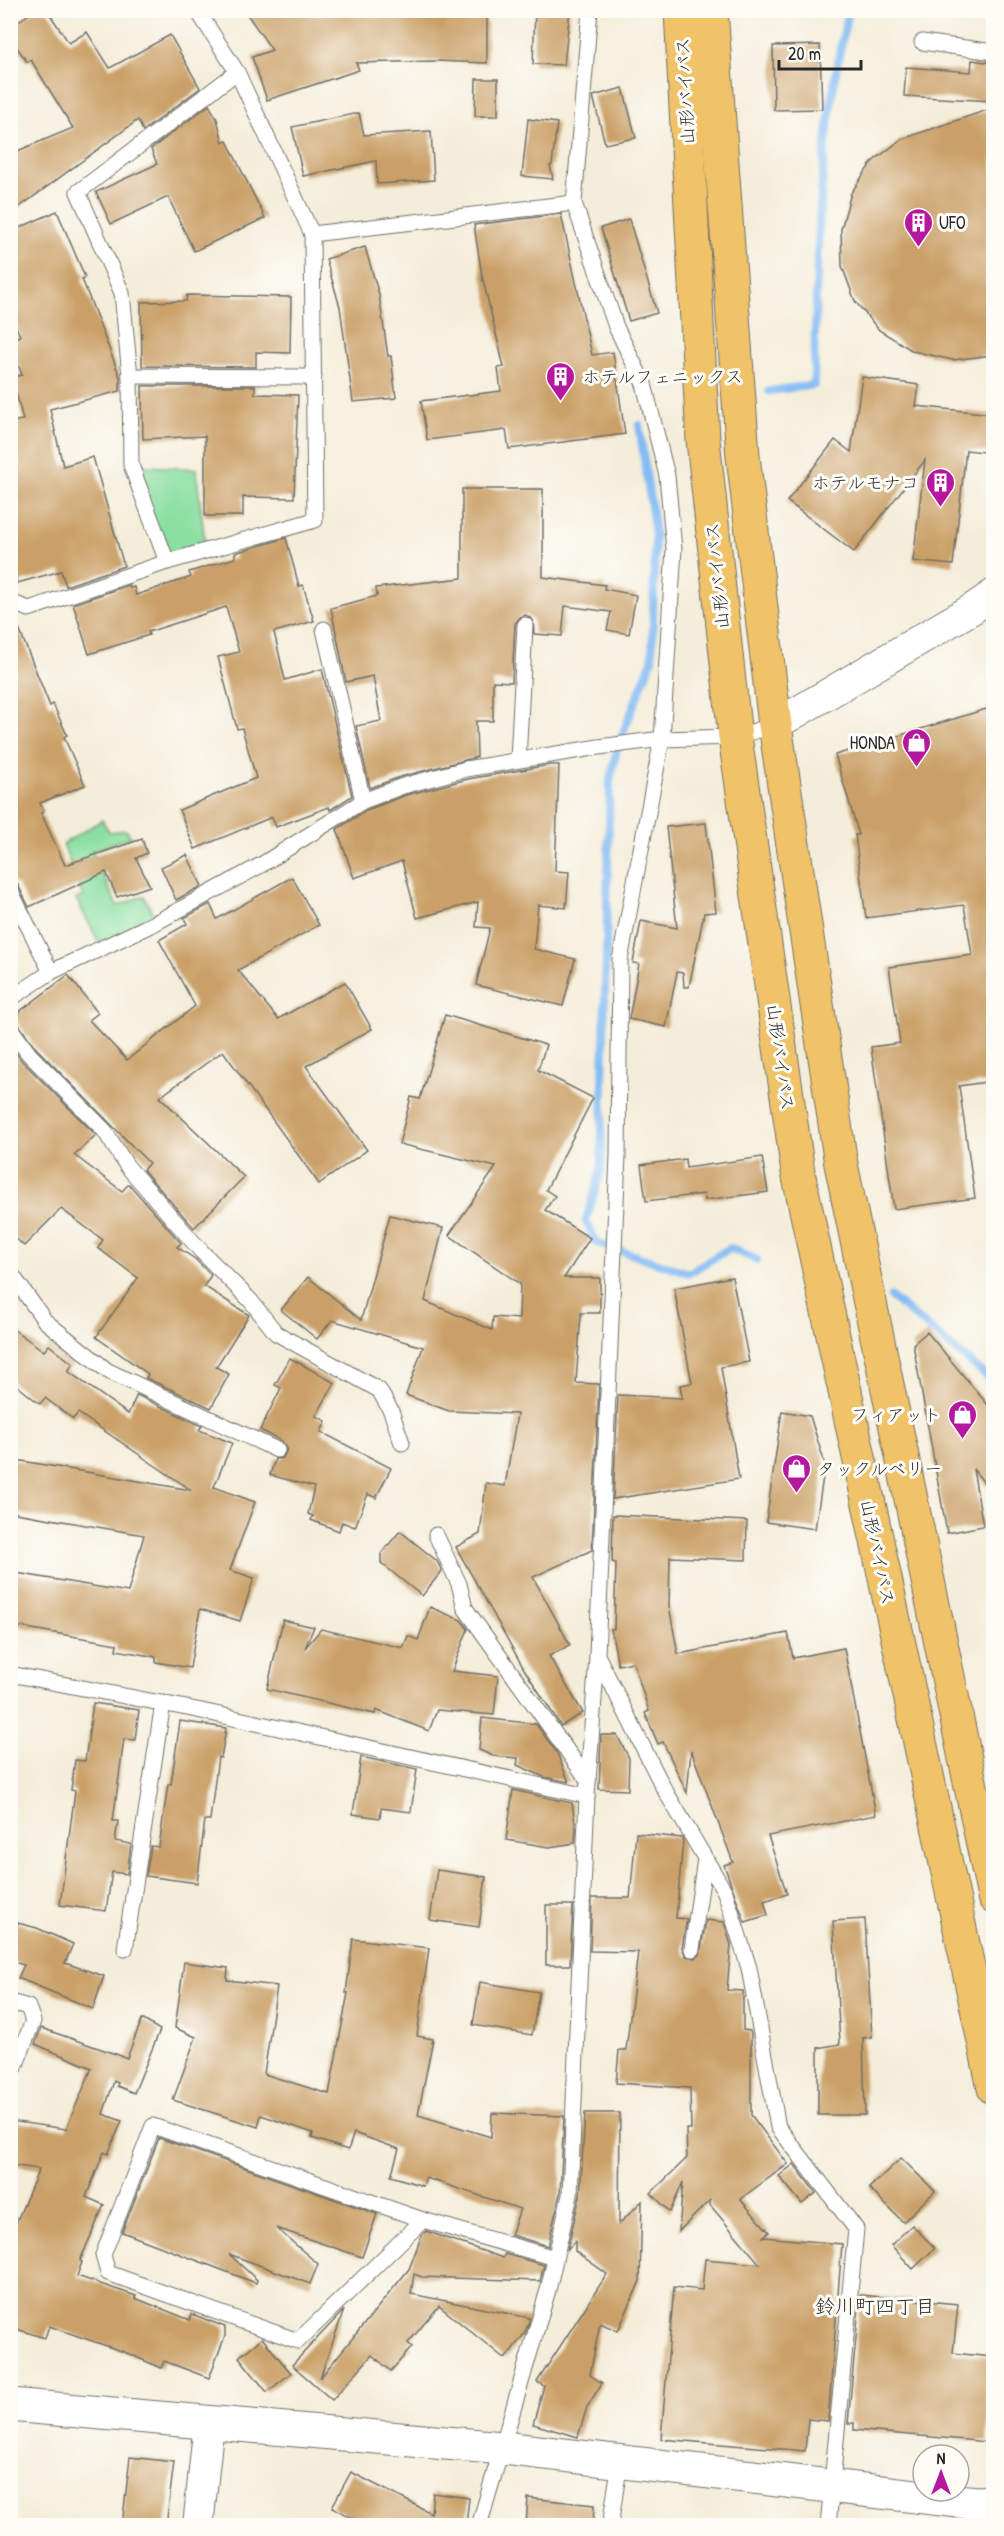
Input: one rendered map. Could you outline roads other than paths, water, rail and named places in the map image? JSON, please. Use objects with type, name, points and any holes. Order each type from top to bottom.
[{"type":"highway","name":"山形バイパス","points":[[681,10],[703,440],[735,737],[798,1172],[993,2088]]},
{"type":"highway","name":"山形バイパス","points":[[711,10],[743,456],[776,725],[841,1164],[993,1897]]},
{"type":"street","points":[[776,725],[972,609],[993,594]]},
{"type":"street","points":[[10,2405],[503,2448],[976,2503],[993,2502]]},
{"type":"street","points":[[198,2526],[209,2422]]},
{"type":"lane","points":[[10,602],[29,609],[167,562],[315,520],[312,234],[237,72],[197,10]]},
{"type":"lane","points":[[479,2526],[503,2448],[570,2195],[614,1258],[618,1155],[620,960],[662,739],[674,549],[667,476],[644,384],[616,327],[574,203],[590,10]]},
{"type":"lane","points":[[922,42],[993,52]]},
{"type":"lane","points":[[167,562],[131,465],[130,376],[122,293],[78,192],[237,72]]},
{"type":"lane","points":[[312,234],[574,203]]},
{"type":"lane","points":[[130,376],[314,377]]},
{"type":"lane","points":[[518,760],[525,625]]},
{"type":"lane","points":[[324,629],[363,801]]},
{"type":"lane","points":[[10,999],[51,972],[157,922],[261,865],[363,801],[403,786],[466,769],[518,760],[662,739],[735,737],[776,725]]},
{"type":"lane","points":[[10,890],[51,972]]},
{"type":"lane","points":[[10,1028],[29,1054],[104,1130],[128,1166],[201,1251],[250,1300],[276,1333],[379,1390],[391,1411],[402,1443]]},
{"type":"lane","points":[[10,1272],[45,1321],[108,1371],[277,1450]]},
{"type":"lane","points":[[436,1535],[459,1584],[465,1608],[588,1780]]},
{"type":"lane","points":[[597,1655],[663,1787],[725,1892],[749,1968],[778,2127],[856,2229],[828,2526]]},
{"type":"lane","points":[[10,1674],[163,1703],[587,1796]]},
{"type":"lane","points":[[125,1949],[163,1703]]},
{"type":"lane","points":[[692,1949],[705,1859]]},
{"type":"lane","points":[[10,2002],[28,2007],[33,2021],[15,2067]]},
{"type":"lane","points":[[423,2220],[298,2341],[108,2273],[103,2255],[153,2126],[423,2220],[555,2258]]},
{"type":"lane","points":[[610,2526],[620,2462]]},
{"type":"waterway","points":[[769,391],[814,385],[818,244],[825,150],[839,56],[849,10]]},
{"type":"waterway","points":[[639,425],[655,534],[652,660],[618,745],[610,780],[601,1170],[586,1221],[597,1243],[689,1273],[730,1248],[757,1260]]},
{"type":"waterway","points":[[891,1297],[994,1382]]},
{"type":"place","name":"UFO","points":[[918,248]]},
{"type":"place","name":"ホテルフェニックス","points":[[561,402]]},
{"type":"place","name":"ホテルモナコ","points":[[940,508]]},
{"type":"place","name":"HONDA","points":[[916,768]]},
{"type":"place","name":"フィアット","points":[[962,1440]]},
{"type":"place","name":"タックルベリー","points":[[796,1494]]},
{"type":"district","name":"鈴川町四丁目","points":[[875,2305]]}]
